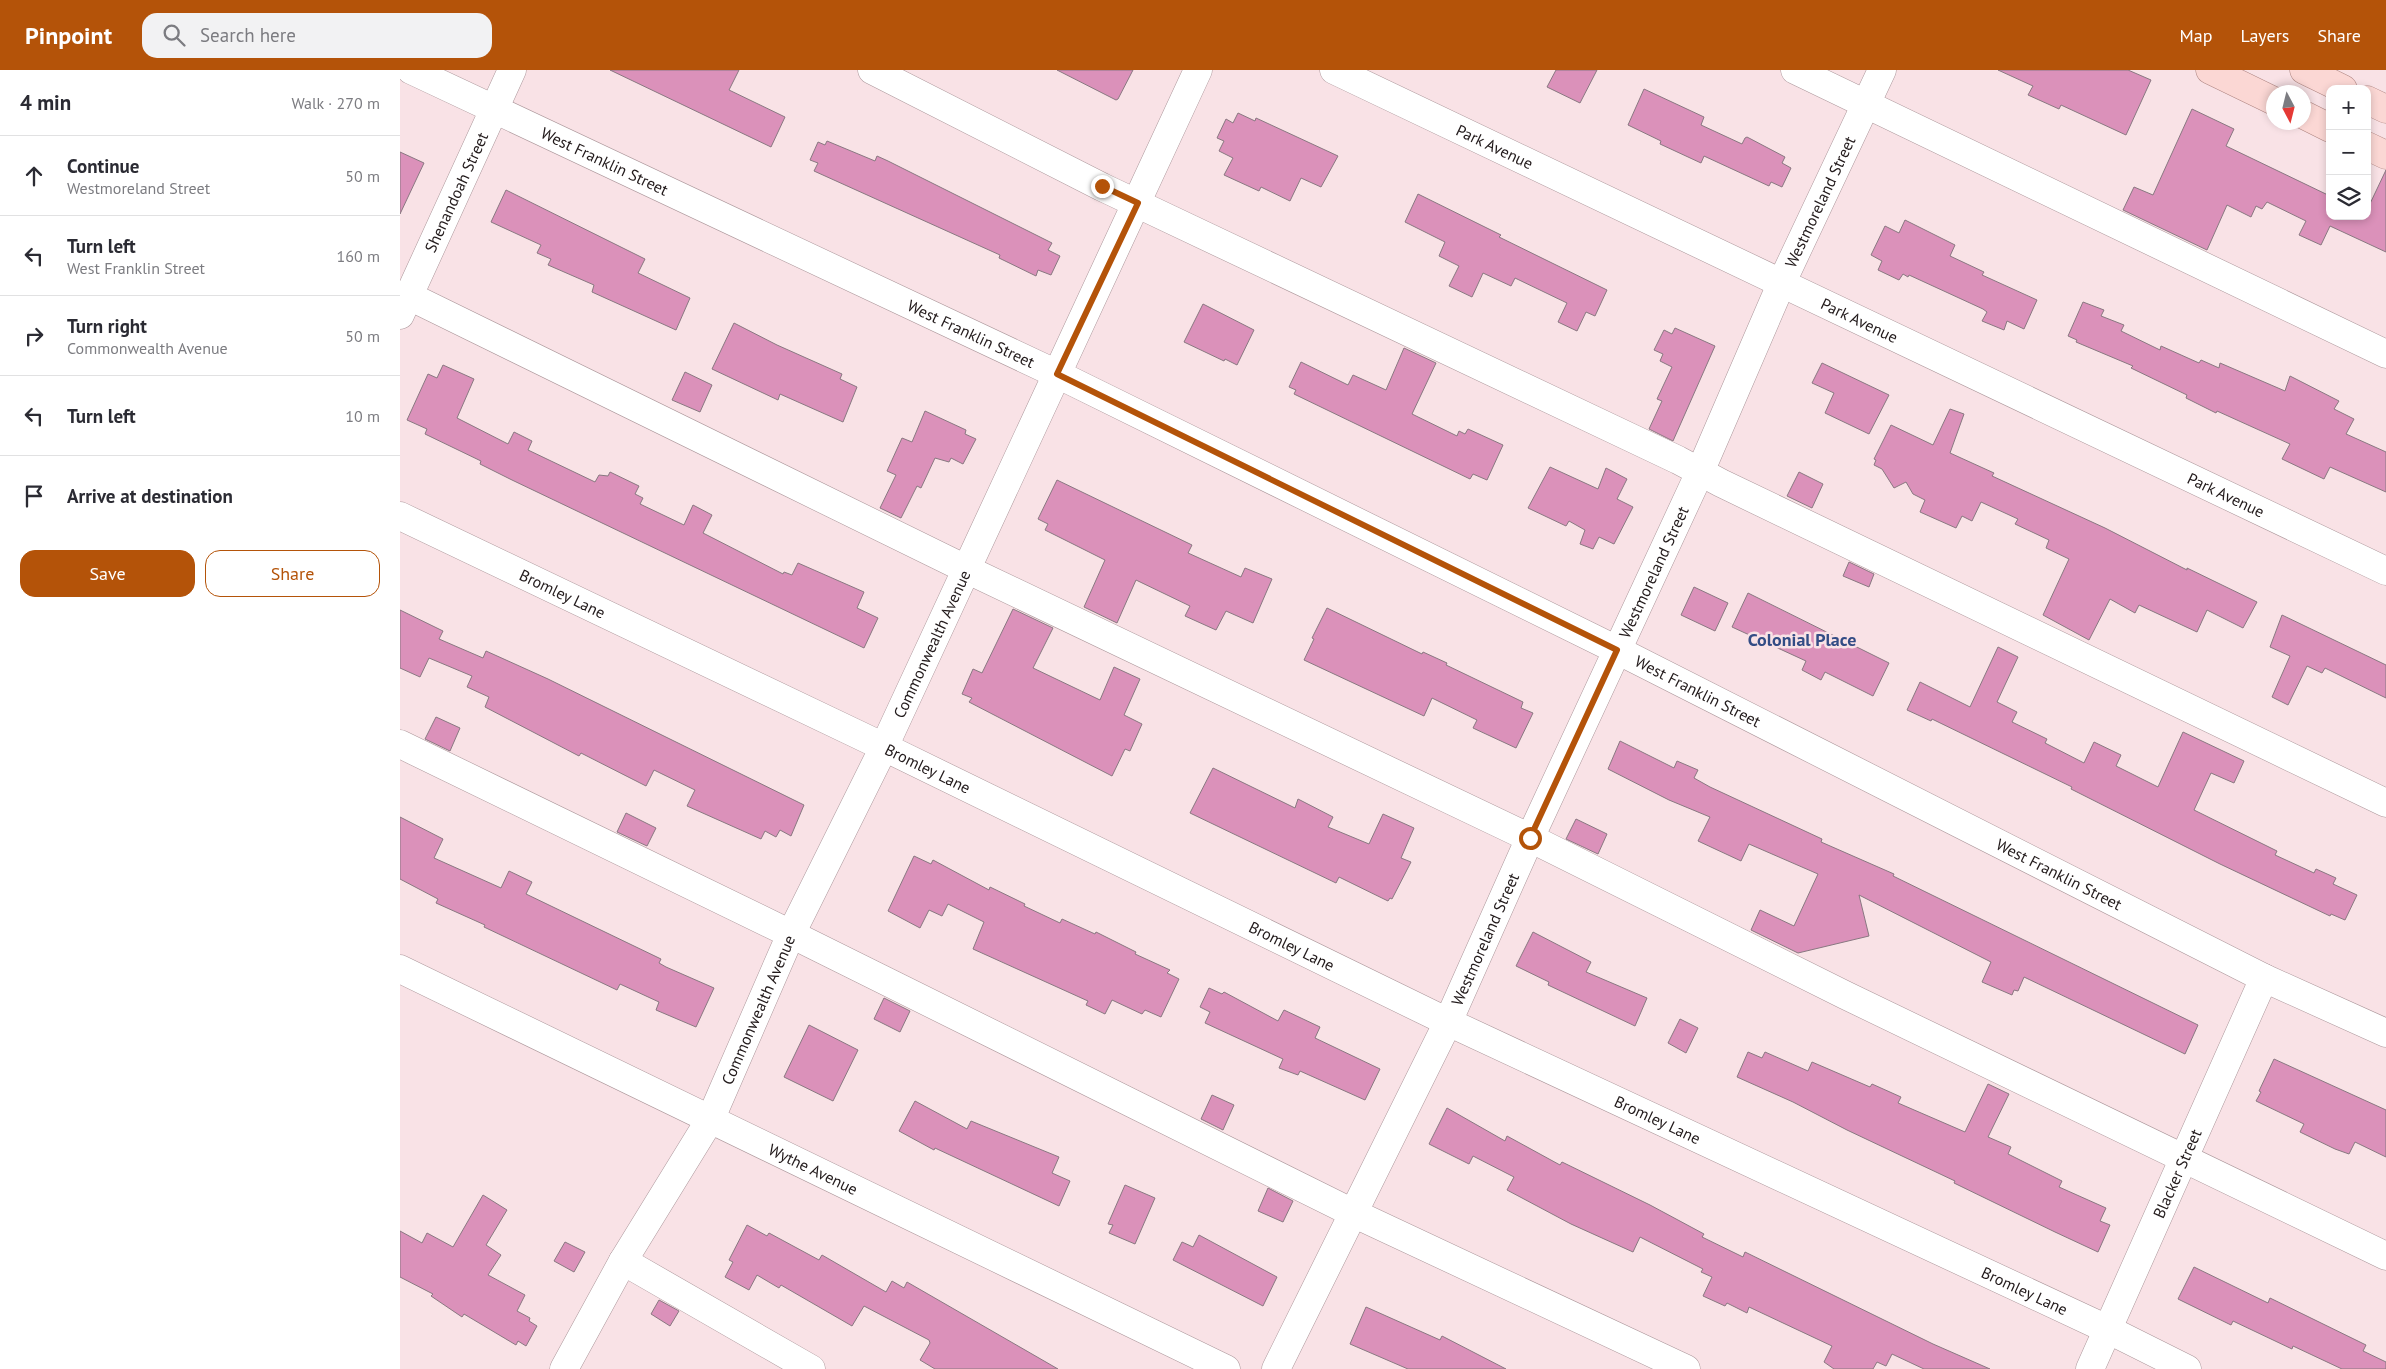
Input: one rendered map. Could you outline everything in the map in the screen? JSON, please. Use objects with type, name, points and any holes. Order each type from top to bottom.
[{"type":"main road","points":[[2210,70],[2266,97]]},
{"type":"main road","points":[[2304,70],[2335,85]]},
{"type":"main road","points":[[2371,102],[2386,109]]},
{"type":"main road","points":[[2311,118],[2326,126]]},
{"type":"main road","points":[[2371,148],[2386,155]]},
{"type":"street","name":"West Franklin Street","points":[[410,70],[1057,374],[1617,650],[2264,978],[2386,1033]]},
{"type":"street","name":"Shenandoah Street","points":[[405,306],[410,264],[495,110],[512,70]]},
{"type":"street","points":[[872,70],[1138,203],[2386,803]]},
{"type":"street","name":"Commonwealth Avenue","points":[[564,1369],[622,1261],[710,1118],[791,934],[884,747],[1138,203],[1198,70]]},
{"type":"street","name":"Park Avenue","points":[[1334,70],[2386,571]]},
{"type":"street","points":[[1794,70],[2386,354]]},
{"type":"street","name":"Westmoreland Street","points":[[1276,1369],[1448,1022],[1530,838],[1700,472],[1782,282],[1882,70]]},
{"type":"street","points":[[405,306],[966,569],[1530,838],[1845,995],[2386,1256]]},
{"type":"street","name":"Bromley Lane","points":[[400,516],[884,747],[1448,1022],[2109,1330],[2186,1369]]},
{"type":"street","points":[[400,744],[791,934],[1353,1213],[1686,1369]]},
{"type":"street","name":"Wythe Avenue","points":[[400,969],[1226,1369]]},
{"type":"street","name":"Blacker Street","points":[[2090,1369],[2109,1330],[2264,978]]},
{"type":"street","points":[[622,1261],[811,1369]]},
{"type":"building","points":[[610,70],[739,70],[729,90],[785,117],[771,147]]},
{"type":"building","points":[[1057,70],[1133,70],[1116,100]]},
{"type":"building","points":[[1556,70],[1597,70],[1580,103],[1547,87]]},
{"type":"building","points":[[1998,70],[2128,70],[2151,80],[2126,135],[2061,105],[2059,109],[2028,95],[2033,86]]},
{"type":"building","points":[[1644,89],[1704,117],[1701,125],[1742,144],[1747,137],[1785,157],[1782,163],[1791,168],[1782,187],[1771,182],[1769,186],[1704,156],[1701,163],[1660,144],[1661,141],[1628,125]]},
{"type":"building","points":[[2192,109],[2234,129],[2226,146],[2326,194],[2326,220],[2371,220],[2371,202],[2386,170],[2386,252],[2330,226],[2321,245],[2299,235],[2306,221],[2267,202],[2262,209],[2256,206],[2251,217],[2227,205],[2207,250],[2123,210],[2134,187],[2153,195]]},
{"type":"building","points":[[1238,113],[1255,121],[1256,118],[1338,156],[1321,187],[1301,178],[1290,201],[1261,187],[1259,191],[1224,175],[1233,158],[1219,151],[1224,141],[1217,138],[1226,119],[1233,123]]},
{"type":"building","points":[[827,141],[875,161],[877,156],[1052,243],[1048,250],[1060,256],[1051,275],[1038,270],[1036,276],[999,258],[1000,255],[814,171],[818,163],[810,160],[818,142],[825,145]]},
{"type":"building","points":[[400,152],[424,163],[400,214]]},
{"type":"building","points":[[506,190],[645,259],[638,273],[690,298],[676,330],[592,292],[594,285],[548,265],[551,259],[537,253],[541,245],[491,222]]},
{"type":"building","points":[[1418,194],[1501,235],[1499,237],[1607,290],[1595,316],[1586,312],[1577,331],[1558,322],[1567,303],[1515,278],[1511,286],[1483,273],[1472,297],[1449,286],[1459,266],[1439,256],[1445,242],[1405,222]]},
{"type":"building","points":[[1905,220],[1955,245],[1950,256],[1984,272],[1982,275],[2037,300],[2024,329],[2007,321],[2004,330],[1982,321],[1987,312],[1983,309],[1909,275],[1908,277],[1903,274],[1899,280],[1878,270],[1882,261],[1871,255],[1885,226],[1899,233]]},
{"type":"building","points":[[2083,302],[2104,310],[2101,316],[2124,325],[2121,331],[2160,350],[2161,346],[2199,363],[2201,360],[2219,368],[2220,363],[2285,391],[2290,376],[2339,401],[2334,409],[2354,419],[2346,434],[2386,452],[2386,492],[2330,467],[2324,479],[2282,459],[2290,444],[2217,411],[2216,413],[2186,398],[2187,395],[2131,368],[2133,366],[2076,342],[2077,340],[2068,336]]},
{"type":"building","points":[[1203,304],[1254,330],[1237,365],[1225,359],[1224,361],[1184,342]]},
{"type":"building","points":[[734,323],[777,345],[842,374],[840,379],[857,387],[843,422],[780,394],[778,400],[712,369]]},
{"type":"building","points":[[1675,328],[1715,346],[1673,441],[1649,429],[1662,401],[1657,399],[1672,367],[1660,361],[1663,354],[1654,350],[1664,330],[1672,334]]},
{"type":"building","points":[[1404,348],[1436,363],[1412,414],[1457,436],[1459,431],[1465,434],[1468,429],[1503,445],[1487,480],[1473,474],[1470,479],[1294,394],[1296,390],[1289,387],[1301,362],[1348,385],[1353,375],[1386,390]]},
{"type":"building","points":[[1822,363],[1889,395],[1869,434],[1825,413],[1834,393],[1812,383]]},
{"type":"building","points":[[443,365],[474,379],[457,418],[508,444],[514,432],[532,441],[528,450],[595,482],[599,475],[608,476],[610,472],[639,486],[635,494],[643,498],[640,504],[684,525],[693,505],[712,515],[703,533],[783,574],[784,572],[792,575],[798,563],[864,592],[857,608],[878,618],[864,648],[512,480],[480,464],[481,461],[425,434],[427,429],[407,420],[428,374],[437,378]]},
{"type":"building","points":[[685,372],[712,385],[700,412],[672,400]]},
{"type":"building","points":[[1950,409],[1964,414],[1950,453],[1994,473],[1992,476],[2105,528],[2187,570],[2187,568],[2257,602],[2243,628],[2207,610],[2197,632],[2139,605],[2135,613],[2110,599],[2089,640],[2043,615],[2069,559],[2046,548],[2049,540],[2015,524],[2018,519],[1981,502],[1972,521],[1962,516],[1956,528],[1920,512],[1925,500],[1913,494],[1906,482],[1894,488],[1882,469],[1874,465],[1876,460],[1874,459],[1891,425],[1933,445]]},
{"type":"building","points":[[925,411],[966,430],[965,434],[976,439],[963,464],[951,458],[949,462],[935,458],[921,488],[917,486],[901,518],[880,508],[896,475],[887,471],[902,438],[912,442]]},
{"type":"building","points":[[1550,467],[1598,489],[1606,468],[1627,479],[1617,499],[1633,507],[1614,544],[1599,537],[1593,549],[1580,544],[1585,530],[1569,521],[1566,526],[1528,508]]},
{"type":"building","points":[[1799,472],[1823,484],[1812,508],[1787,496]]},
{"type":"building","points":[[1057,480],[1192,545],[1188,553],[1241,577],[1245,568],[1272,579],[1253,623],[1226,611],[1216,630],[1185,616],[1190,606],[1136,580],[1117,623],[1084,607],[1105,560],[1045,530],[1048,524],[1038,519]]},
{"type":"building","points":[[1849,562],[1874,574],[1869,587],[1843,576]]},
{"type":"building","points":[[1694,587],[1728,603],[1715,631],[1681,615]]},
{"type":"building","points":[[1748,593],[1889,663],[1873,696],[1825,672],[1821,680],[1802,670],[1806,661],[1732,627]]},
{"type":"building","points":[[1327,608],[1422,654],[1423,652],[1447,663],[1446,665],[1523,702],[1521,708],[1533,713],[1516,748],[1473,728],[1477,720],[1432,698],[1424,716],[1304,660],[1314,639],[1312,638]]},
{"type":"building","points":[[1013,609],[1053,628],[1033,668],[1100,700],[1114,667],[1140,679],[1124,715],[1142,724],[1130,751],[1125,749],[1112,776],[969,702],[972,698],[962,694],[973,669],[982,673]]},
{"type":"building","points":[[400,610],[443,631],[439,639],[483,658],[486,651],[548,679],[804,805],[791,836],[780,830],[776,837],[765,831],[761,839],[687,806],[695,790],[654,770],[646,786],[581,753],[579,756],[485,707],[489,697],[467,687],[472,676],[429,658],[420,677],[400,668]]},
{"type":"building","points":[[2282,615],[2386,665],[2386,698],[2325,668],[2322,673],[2307,666],[2288,705],[2272,697],[2290,656],[2270,647]]},
{"type":"building","points":[[1998,647],[2018,657],[1997,702],[2017,712],[2012,722],[2047,739],[2045,743],[2084,763],[2094,742],[2121,755],[2116,766],[2158,787],[2183,732],[2244,761],[2234,783],[2211,773],[2194,810],[2277,851],[2275,855],[2314,873],[2316,869],[2336,878],[2333,884],[2357,895],[2345,920],[2331,914],[2330,916],[2220,864],[2071,789],[2072,787],[1932,719],[1931,721],[1907,710],[1920,682],[1970,707]]},
{"type":"building","points":[[436,717],[460,728],[450,751],[425,739]]},
{"type":"building","points":[[1620,741],[1674,768],[1677,761],[1698,770],[1694,778],[1710,787],[1822,839],[1821,842],[1894,874],[1893,876],[2198,1025],[2185,1054],[2024,977],[2018,991],[2014,990],[2012,995],[1982,982],[1991,962],[1859,895],[1869,936],[1798,953],[1751,930],[1760,910],[1794,926],[1818,874],[1749,844],[1741,861],[1698,841],[1710,817],[1669,800],[1608,769]]},
{"type":"building","points":[[1213,768],[1295,808],[1298,799],[1333,817],[1328,827],[1369,844],[1383,814],[1414,828],[1401,858],[1411,862],[1392,899],[1390,898],[1388,901],[1339,877],[1336,883],[1190,813]]},
{"type":"building","points":[[626,813],[656,828],[647,846],[617,832]]},
{"type":"building","points":[[400,817],[443,839],[434,858],[501,888],[509,871],[532,882],[526,894],[661,959],[659,963],[666,967],[714,988],[696,1027],[656,1010],[659,1002],[620,984],[617,990],[484,927],[485,925],[436,903],[438,899],[400,879]]},
{"type":"building","points":[[1576,819],[1607,834],[1598,854],[1566,839]]},
{"type":"building","points":[[914,856],[931,864],[933,860],[989,890],[990,887],[1060,923],[1062,919],[1095,934],[1096,932],[1136,952],[1135,954],[1170,970],[1167,973],[1179,979],[1161,1017],[1145,1010],[1142,1014],[1112,1000],[1105,1014],[1086,1005],[1088,1001],[973,949],[984,922],[948,904],[942,916],[929,910],[920,928],[888,911]]},
{"type":"building","points":[[1533,932],[1591,962],[1586,972],[1647,998],[1635,1026],[1548,985],[1549,982],[1516,966]]},
{"type":"building","points":[[1209,988],[1222,994],[1224,992],[1278,1021],[1284,1010],[1320,1027],[1315,1038],[1380,1069],[1365,1100],[1300,1071],[1298,1075],[1279,1068],[1283,1059],[1205,1023],[1210,1012],[1200,1007]]},
{"type":"building","points":[[884,998],[910,1011],[900,1032],[874,1019]]},
{"type":"building","points":[[1680,1019],[1698,1028],[1686,1053],[1668,1043]]},
{"type":"building","points":[[809,1025],[858,1050],[833,1101],[784,1077]]},
{"type":"building","points":[[1748,1052],[1762,1058],[1765,1052],[1808,1071],[1812,1062],[1870,1087],[1872,1084],[1901,1097],[1898,1103],[1965,1132],[1988,1084],[2009,1094],[1988,1137],[2011,1147],[2008,1154],[2062,1181],[2059,1187],[2106,1208],[2100,1221],[2110,1225],[2098,1252],[1954,1183],[1955,1181],[1793,1102],[1737,1077]]},
{"type":"building","points":[[2274,1059],[2386,1110],[2386,1157],[2355,1142],[2349,1154],[2335,1149],[2300,1132],[2304,1124],[2256,1101]]},
{"type":"building","points":[[1212,1095],[1234,1105],[1223,1130],[1201,1119]]},
{"type":"building","points":[[915,1101],[967,1129],[971,1121],[1059,1157],[1052,1173],[1070,1181],[1059,1206],[935,1148],[934,1150],[899,1131]]},
{"type":"building","points":[[1447,1108],[1505,1141],[1507,1136],[1560,1165],[1562,1162],[1650,1205],[1704,1234],[1702,1237],[1743,1257],[1745,1252],[1933,1344],[1990,1369],[1924,1369],[1892,1354],[1886,1366],[1877,1362],[1873,1369],[1834,1369],[1824,1362],[1832,1346],[1749,1307],[1747,1313],[1727,1303],[1725,1306],[1703,1296],[1712,1277],[1701,1272],[1703,1269],[1640,1237],[1633,1252],[1571,1224],[1507,1190],[1514,1177],[1473,1156],[1469,1164],[1429,1144]]},
{"type":"building","points":[[1125,1185],[1155,1198],[1135,1244],[1109,1233],[1113,1225],[1108,1224]]},
{"type":"building","points":[[1268,1188],[1293,1201],[1283,1222],[1258,1211]]},
{"type":"building","points":[[483,1195],[507,1210],[486,1245],[501,1255],[488,1275],[525,1295],[517,1311],[530,1318],[529,1321],[537,1326],[526,1346],[518,1341],[516,1345],[464,1314],[462,1317],[431,1296],[433,1294],[400,1277],[400,1231],[422,1243],[427,1233],[453,1247]]},
{"type":"building","points":[[747,1225],[767,1236],[769,1233],[819,1260],[822,1255],[886,1292],[892,1281],[904,1288],[907,1282],[1058,1369],[935,1369],[920,1360],[930,1343],[929,1340],[864,1306],[852,1326],[781,1285],[779,1288],[757,1275],[749,1290],[725,1277],[733,1262],[729,1260]]},
{"type":"building","points":[[1199,1235],[1277,1277],[1263,1306],[1173,1260],[1182,1242],[1193,1247]]},
{"type":"building","points":[[565,1242],[585,1252],[574,1272],[554,1261]]},
{"type":"building","points":[[2194,1267],[2268,1303],[2270,1298],[2366,1345],[2363,1351],[2386,1362],[2386,1369],[2342,1369],[2293,1346],[2292,1349],[2233,1321],[2231,1325],[2178,1299]]},
{"type":"building","points":[[659,1300],[679,1311],[670,1326],[651,1314]]},
{"type":"building","points":[[1366,1307],[1440,1340],[1442,1336],[1506,1369],[1408,1369],[1350,1344]]},
{"type":"district","name":"Colonial Place","points":[[1802,640]]},
{"type":"route","points":[[1102,186],[1138,203],[1057,374],[1617,650],[1530,838]]}]
